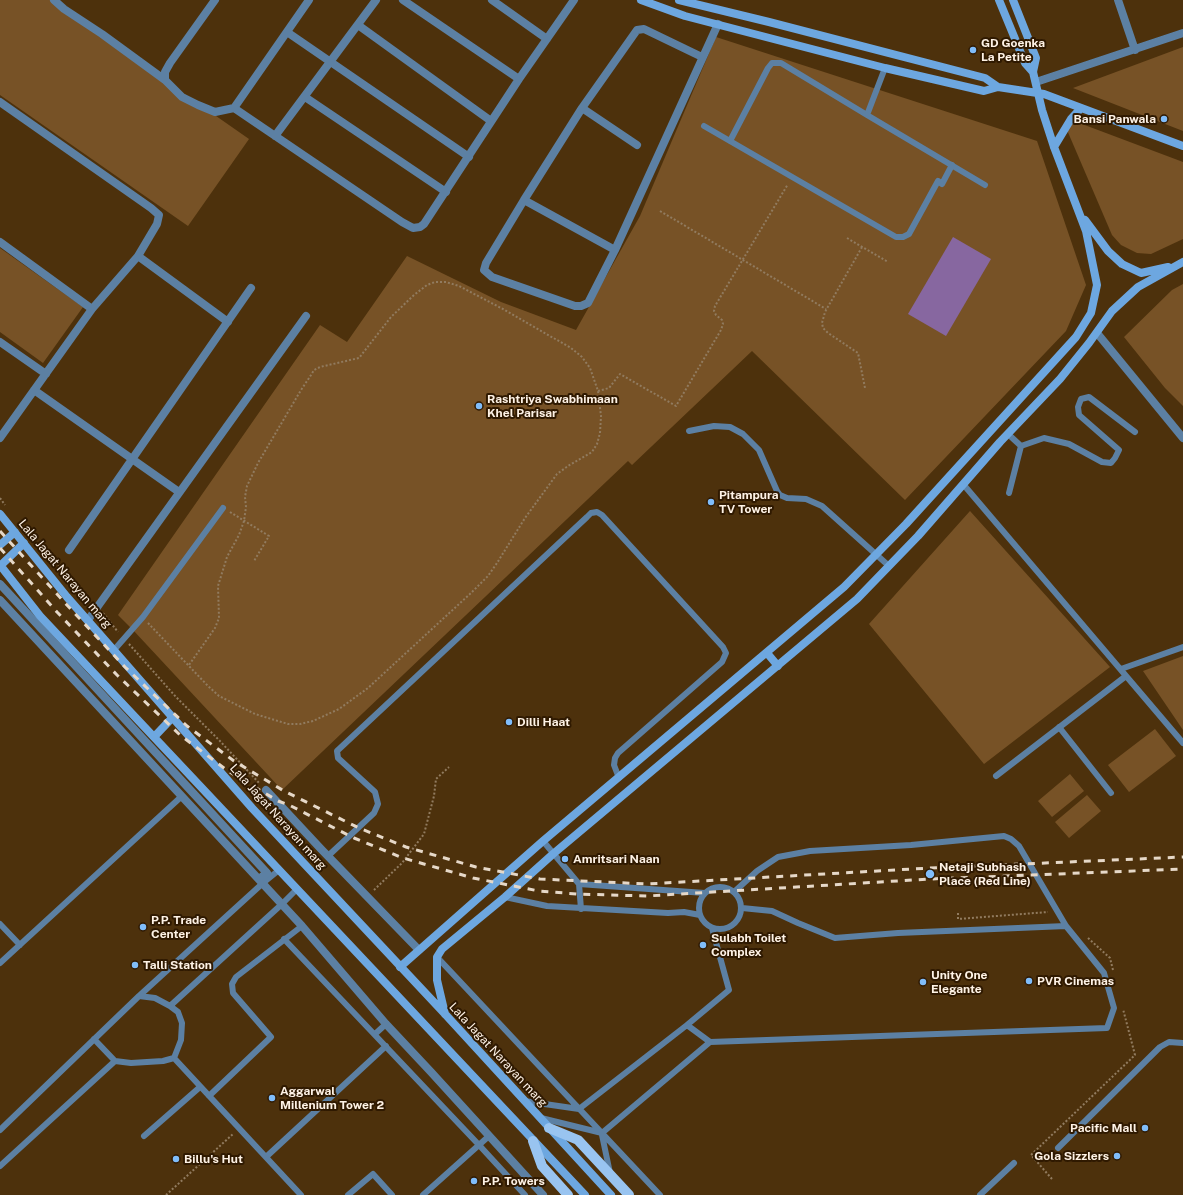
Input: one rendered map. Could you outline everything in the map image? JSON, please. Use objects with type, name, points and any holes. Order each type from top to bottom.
[{"type":"main road","points":[[549,1128],[578,1140],[629,1195]]},
{"type":"main road","points":[[533,1141],[542,1166],[568,1195]]},
{"type":"street","points":[[54,0],[64,9],[102,34],[165,80],[182,96],[215,112],[234,108],[309,0]]},
{"type":"street","points":[[165,80],[165,72],[170,63],[215,0]]},
{"type":"street","points":[[275,136],[376,0]]},
{"type":"street","points":[[403,0],[519,79]]},
{"type":"street","points":[[492,0],[547,39]]},
{"type":"street","points":[[234,108],[402,222],[413,228],[420,227],[424,224],[446,192],[491,121],[574,0]]},
{"type":"street","points":[[641,0],[700,19],[885,68],[984,91],[998,87]]},
{"type":"street","points":[[679,0],[985,78],[998,87],[1044,94],[1183,146]]},
{"type":"street","points":[[400,967],[543,841],[767,653],[844,586],[906,524],[1076,337],[1091,312],[1097,285],[1086,231],[1054,147],[1042,110],[1033,72],[1024,63],[999,0]]},
{"type":"street","points":[[1013,0],[1036,58],[1033,72]]},
{"type":"street","points":[[1118,0],[1135,50]]},
{"type":"street","points":[[700,19],[703,6]]},
{"type":"street","points":[[702,57],[644,28],[637,30],[582,108],[524,200],[484,270],[492,277],[575,306],[581,306],[588,303],[615,250],[718,24]]},
{"type":"street","points":[[358,25],[491,121]]},
{"type":"street","points":[[287,32],[469,157]]},
{"type":"street","points":[[1036,82],[1183,33]]},
{"type":"street","points":[[305,97],[446,192]]},
{"type":"street","points":[[0,102],[151,208],[158,215],[157,224],[138,256],[92,309],[0,438]]},
{"type":"street","points":[[582,108],[636,145]]},
{"type":"street","points":[[1054,147],[1070,119],[1081,108]]},
{"type":"street","points":[[524,200],[615,250]]},
{"type":"street","points":[[1078,211],[1108,251],[1122,264],[1141,273],[1181,264]]},
{"type":"street","points":[[0,242],[92,309]]},
{"type":"street","points":[[138,256],[228,322]]},
{"type":"street","points":[[445,1014],[437,980],[438,957],[442,949],[857,599],[918,536],[1000,442],[1060,379],[1097,333],[1112,311],[1138,287],[1181,264]]},
{"type":"street","points":[[69,550],[251,288]]},
{"type":"street","points":[[88,620],[306,316]]},
{"type":"street","points":[[1097,333],[1183,438]]},
{"type":"street","points":[[0,342],[46,374]]},
{"type":"street","points":[[34,390],[180,492]]},
{"type":"street","points":[[989,432],[1000,442]]},
{"type":"street","name":"Lala Jagat Narayan marg","points":[[0,514],[88,620],[252,808],[445,1014],[611,1195]]},
{"type":"street","points":[[0,545],[14,532]]},
{"type":"street","points":[[24,543],[0,566],[40,616],[585,1195]]},
{"type":"street","points":[[0,584],[267,873],[261,881]]},
{"type":"street","points":[[0,600],[282,904],[386,1024],[543,1195]]},
{"type":"street","points":[[767,653],[778,666]]},
{"type":"street","points":[[154,737],[173,717]]},
{"type":"street","points":[[266,790],[419,950]]},
{"type":"lane","points":[[730,141],[768,68],[777,62],[985,184]]},
{"type":"lane","points":[[867,115],[885,68]]},
{"type":"lane","points":[[704,126],[896,237],[903,237],[909,234],[938,181],[942,184],[952,165]]},
{"type":"lane","points":[[1021,446],[1044,438],[1069,444],[1102,462],[1111,463],[1119,450],[1079,414],[1078,407],[1081,399],[1089,397],[1135,432]]},
{"type":"lane","points":[[689,431],[714,426],[730,427],[743,434],[759,450],[780,495],[787,498],[806,499],[822,506],[889,566]]},
{"type":"lane","points":[[1008,434],[1021,446]]},
{"type":"lane","points":[[1009,493],[1021,446]]},
{"type":"lane","points":[[963,484],[1183,743]]},
{"type":"lane","points":[[114,650],[143,617],[223,508]]},
{"type":"lane","points":[[328,856],[374,813],[378,804],[375,792],[338,758],[337,751],[581,522],[591,513],[597,512],[602,515],[723,647],[726,653],[722,662],[618,753],[615,758],[614,765],[619,778]]},
{"type":"lane","points":[[1121,669],[1183,647]]},
{"type":"lane","points":[[996,776],[1126,676]]},
{"type":"lane","points":[[1059,727],[1111,793]]},
{"type":"lane","points":[[0,963],[182,796]]},
{"type":"lane","points":[[602,1133],[710,1042],[1107,1028],[1114,1008],[1104,973],[1066,926],[1019,846],[1012,839],[1004,836],[911,845],[810,851],[778,857],[757,871],[734,892]]},
{"type":"lane","points":[[543,841],[580,884],[581,909]]},
{"type":"lane","points":[[0,1130],[94,1038],[261,881],[279,870]]},
{"type":"lane","points":[[580,884],[705,893]]},
{"type":"lane","points":[[716,887],[728,889],[734,892],[738,896],[742,908],[739,920],[724,930],[712,928],[706,925],[700,915],[699,903],[705,893],[716,887]]},
{"type":"lane","points":[[170,1006],[297,889]]},
{"type":"lane","points":[[505,897],[547,906],[668,913],[684,912],[700,915]]},
{"type":"lane","points":[[742,908],[772,911],[798,924],[835,938],[898,933],[1066,926]]},
{"type":"lane","points":[[0,924],[20,945]]},
{"type":"lane","points":[[209,1096],[271,1038],[233,993],[232,984],[236,977],[302,926]]},
{"type":"lane","points":[[524,1101],[579,1109],[687,1025],[729,990],[712,928]]},
{"type":"lane","points":[[284,939],[525,1195]]},
{"type":"lane","points":[[438,957],[660,1195]]},
{"type":"lane","points":[[139,996],[155,998],[178,1012],[182,1023],[181,1040],[174,1058]]},
{"type":"lane","points":[[374,1034],[386,1024]]},
{"type":"lane","points":[[687,1025],[710,1042]]},
{"type":"lane","points":[[94,1038],[114,1061],[131,1063],[163,1061],[174,1058]]},
{"type":"lane","points":[[1058,1148],[1160,1047],[1168,1042],[1183,1043]]},
{"type":"lane","points":[[266,1157],[386,1046]]},
{"type":"lane","points":[[174,1058],[301,1195]]},
{"type":"lane","points":[[0,1166],[114,1061]]},
{"type":"lane","points":[[144,1136],[200,1087]]},
{"type":"lane","points":[[540,1118],[602,1133]]},
{"type":"lane","points":[[602,1133],[611,1176]]},
{"type":"lane","points":[[423,1195],[489,1136]]},
{"type":"lane","points":[[980,1195],[1014,1163]]},
{"type":"lane","points":[[348,1195],[373,1174],[392,1195]]},
{"type":"path","points":[[598,391],[609,388],[620,374],[676,406],[721,330],[723,324],[722,320],[714,311],[715,306],[793,177]]},
{"type":"path","points":[[660,210],[826,309]]},
{"type":"path","points":[[847,238],[888,262]]},
{"type":"path","points":[[862,247],[822,317],[823,328],[858,353],[865,388]]},
{"type":"path","points":[[143,617],[208,686],[219,696],[255,714],[288,724],[300,724],[313,721],[339,710],[368,688],[488,576],[525,518],[557,474],[592,452],[597,444],[600,433],[601,416],[598,391],[590,368],[582,357],[571,348],[459,286],[446,282],[436,282],[427,285],[414,295],[391,317],[359,358],[320,367],[314,370],[258,463],[248,486],[245,497],[246,507],[244,521],[239,535],[227,557],[218,586],[219,618],[215,628],[189,665]]},
{"type":"path","points":[[0,498],[5,505]]},
{"type":"path","points":[[223,508],[269,536],[254,561]]},
{"type":"path","points":[[35,540],[98,606],[124,639],[176,697],[220,740],[266,790]]},
{"type":"path","points":[[367,897],[402,863],[424,834],[434,796],[436,780],[449,767]]},
{"type":"path","points":[[958,913],[958,920],[1051,912]]},
{"type":"path","points":[[1087,937],[1110,958],[1114,973]]},
{"type":"path","points":[[1052,1179],[1031,1154],[1135,1056],[1121,1003]]},
{"type":"path","points":[[166,1195],[240,1128]]},
{"type":"shaded area","points":[[0,0],[50,0],[249,139],[188,226],[0,95]]},
{"type":"shaded area","name":"Rashtriya Swabhimaan Khel Parisar","points":[[716,37],[1037,141],[1086,285],[1066,331],[905,500],[752,351],[632,465],[628,461],[282,790],[118,615],[320,325],[347,342],[407,256],[501,302],[576,330],[640,216]]},
{"type":"shaded area","points":[[1183,47],[1183,131],[1073,88]]},
{"type":"shaded area","points":[[1071,123],[1082,124],[1183,162],[1183,239],[1151,254],[1137,253],[1121,245],[1112,235],[1067,130]]},
{"type":"shaded area","points":[[953,237],[991,259],[946,336],[908,314]]},
{"type":"shaded area","points":[[0,248],[83,307],[43,363],[0,332]]},
{"type":"shaded area","points":[[1183,284],[1183,406],[1165,388],[1124,337],[1172,290]]},
{"type":"shaded area","points":[[970,511],[1110,667],[984,764],[869,624]]},
{"type":"shaded area","points":[[1183,656],[1183,730],[1143,671]]},
{"type":"shaded area","points":[[1155,729],[1176,756],[1129,792],[1108,765]]},
{"type":"shaded area","points":[[1070,774],[1084,791],[1052,817],[1038,801]]},
{"type":"shaded area","points":[[1087,795],[1101,811],[1069,838],[1055,822]]},
{"type":"railway","points":[[0,531],[125,667],[187,726],[234,761],[284,791],[359,828],[406,847],[476,867],[540,879],[647,884],[930,868],[1183,857]]},
{"type":"railway","points":[[0,548],[57,612],[117,675],[180,735],[228,771],[278,801],[289,805],[354,838],[403,858],[473,878],[539,891],[577,894],[647,896],[930,879],[1183,869]]},
{"type":"place","name":"GD Goenka La Petite","points":[[973,50]]},
{"type":"place","name":"Bansi Panwala","points":[[1164,119]]},
{"type":"place","name":"Rashtriya Swabhimaan Khel Parisar","points":[[479,406]]},
{"type":"place","name":"Pitampura TV Tower","points":[[711,502]]},
{"type":"place","name":"Dilli Haat","points":[[509,722]]},
{"type":"place","name":"Amritsari Naan","points":[[565,859]]},
{"type":"place","name":"Netaji Subhash Place (Red Line)","points":[[930,874]]},
{"type":"place","name":"P.P. Trade Center","points":[[143,927]]},
{"type":"place","name":"Sulabh Toilet Complex","points":[[703,945]]},
{"type":"place","name":"Talli Station","points":[[135,965]]},
{"type":"place","name":"PVR Cinemas","points":[[1029,981]]},
{"type":"place","name":"Unity One Elegante","points":[[923,982]]},
{"type":"place","name":"Aggarwal Millenium Tower 2","points":[[272,1098]]},
{"type":"place","name":"Pacific Mall","points":[[1145,1128]]},
{"type":"place","name":"Gola Sizzlers","points":[[1117,1156]]},
{"type":"place","name":"Billu's Hut","points":[[176,1159]]},
{"type":"place","name":"P.P. Towers","points":[[474,1181]]}]
